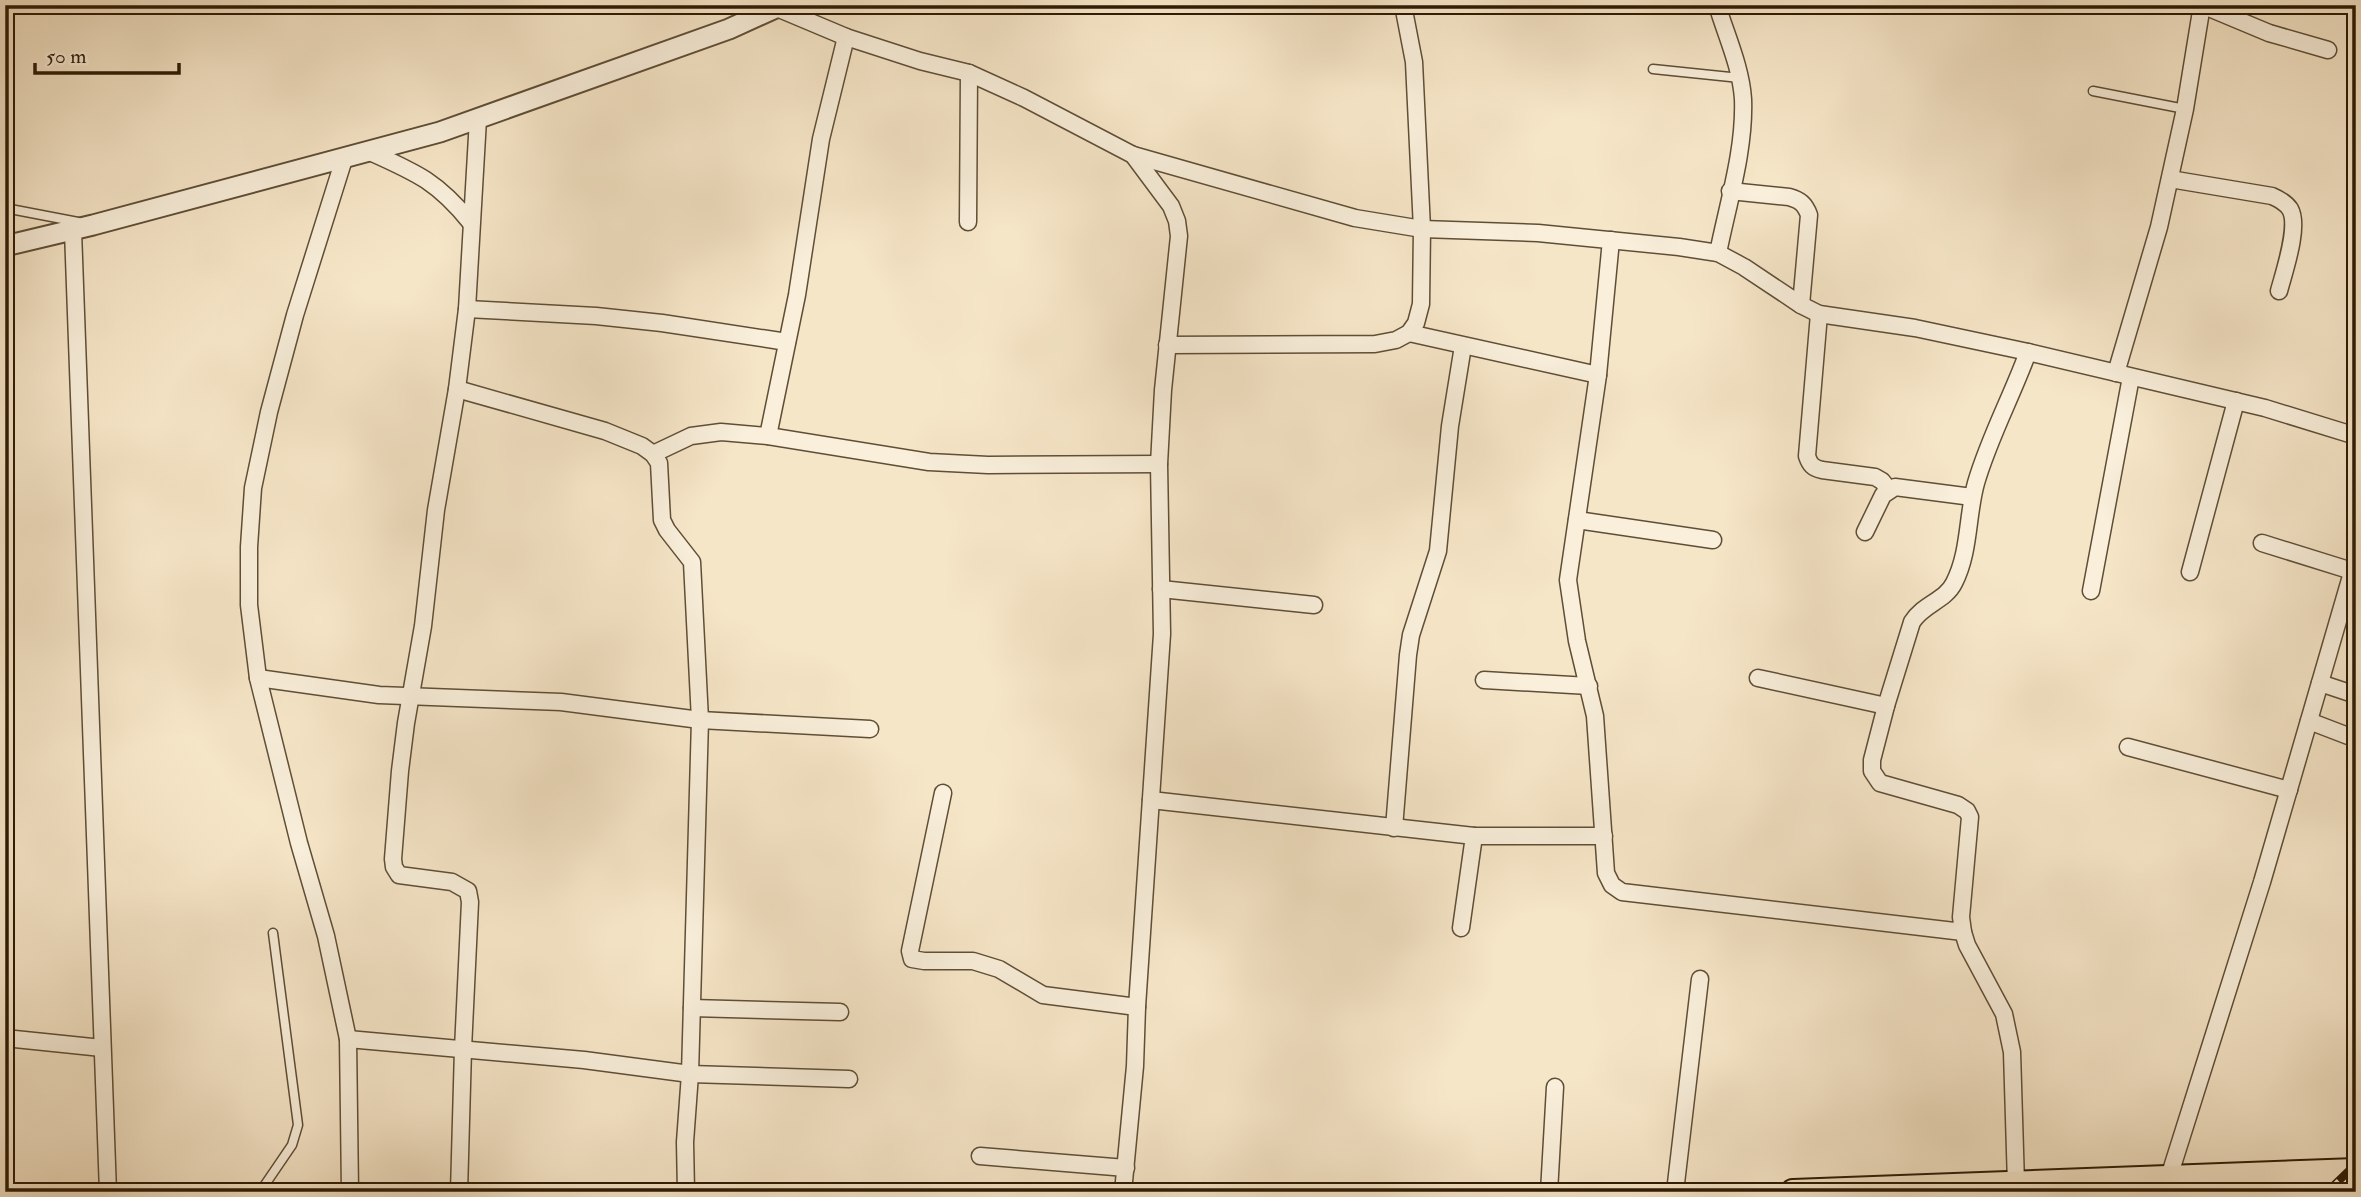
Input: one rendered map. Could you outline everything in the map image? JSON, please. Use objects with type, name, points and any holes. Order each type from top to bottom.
[{"type":"main road","points":[[1793,1192],[2356,1171]]},
{"type":"street","points":[[1167,345],[1375,344],[1396,340],[1409,333],[1416,323],[1421,304],[1422,229],[1414,62],[1402,5]]},
{"type":"street","points":[[1717,5],[1740,78],[1743,99],[1741,125],[1718,253]]},
{"type":"street","points":[[2091,591],[2123,375],[2185,109],[2202,5],[2269,33],[2328,50]]},
{"type":"street","points":[[5,246],[73,231],[440,132],[718,33],[779,7],[846,37],[969,74],[1024,98],[1133,155],[1321,210],[1422,229],[1538,233],[1718,253],[1819,314],[1915,328],[2028,352],[2236,401],[2356,436]]},
{"type":"street","points":[[768,436],[799,284],[821,139],[846,37]]},
{"type":"street","points":[[968,222],[969,74]]},
{"type":"street","points":[[459,1192],[470,902],[468,891],[452,882],[399,875],[394,867],[400,771],[467,309],[478,119]]},
{"type":"street","points":[[370,152],[432,183],[452,200],[471,223]]},
{"type":"street","points":[[1123,1192],[1135,1066],[1162,634],[1159,464],[1167,345],[1179,236],[1177,221],[1164,196],[1133,155]]},
{"type":"street","points":[[344,159],[292,327],[269,412],[253,488],[249,547],[250,605],[258,678],[299,843],[326,936],[348,1039],[350,1192]]},
{"type":"street","points":[[2170,179],[2272,196],[2290,209],[2293,229],[2279,291]]},
{"type":"street","points":[[1730,191],[1789,197],[1807,208],[1809,215],[1801,305]]},
{"type":"street","points":[[73,231],[108,1192]]},
{"type":"street","points":[[1611,240],[1598,374],[1570,560],[1569,589],[1577,641],[1595,716],[1606,873],[1612,885],[1622,892],[1963,932]]},
{"type":"street","points":[[467,309],[596,316],[788,342]]},
{"type":"street","points":[[1819,314],[1807,456],[1810,464],[1822,470],[1875,477],[1889,490]]},
{"type":"street","points":[[1409,333],[1598,374]]},
{"type":"street","points":[[1394,828],[1408,655],[1411,635],[1438,551],[1450,426],[1463,346]]},
{"type":"street","points":[[2017,1184],[2009,1033],[2004,1013],[1967,945],[1961,917],[1970,817],[1967,811],[1958,805],[1880,783],[1872,771],[1872,760],[1912,622],[1918,612],[1945,596],[1954,584],[1960,568],[1972,497],[1989,447],[2028,352]]},
{"type":"street","points":[[457,389],[605,432],[642,446],[653,454],[659,463],[662,520],[692,562],[700,720],[690,1074],[685,1143],[686,1192]]},
{"type":"street","points":[[2190,572],[2236,401]]},
{"type":"street","points":[[653,454],[679,440],[703,433],[768,436],[929,462],[988,465],[1159,464]]},
{"type":"street","points":[[1865,532],[1889,490],[1904,487],[1972,497]]},
{"type":"street","points":[[1577,520],[1713,540]]},
{"type":"street","points":[[2169,1177],[2263,882],[2354,565],[2262,543]]},
{"type":"street","points":[[1161,589],[1314,605]]},
{"type":"street","points":[[258,678],[356,694],[561,702],[700,720],[870,729]]},
{"type":"street","points":[[1758,678],[1886,706]]},
{"type":"street","points":[[1485,680],[1589,686]]},
{"type":"street","points":[[2320,683],[2356,695]]},
{"type":"street","points":[[2309,721],[2356,738]]},
{"type":"street","points":[[2128,747],[2289,790]]},
{"type":"street","points":[[943,793],[910,951],[912,959],[973,961],[999,970],[1043,995],[1137,1007]]},
{"type":"street","points":[[1151,800],[1474,836],[1604,836]]},
{"type":"street","points":[[1461,928],[1474,836]]},
{"type":"street","points":[[1675,1192],[1700,979]]},
{"type":"street","points":[[692,1007],[840,1012]]},
{"type":"street","points":[[5,1038],[102,1048]]},
{"type":"street","points":[[348,1039],[584,1060],[690,1074],[849,1079]]},
{"type":"street","points":[[1549,1192],[1555,1087]]},
{"type":"street","points":[[980,1156],[1126,1168]]},
{"type":"lane","points":[[1653,69],[1740,78]]},
{"type":"lane","points":[[2093,91],[2185,109]]},
{"type":"lane","points":[[5,208],[93,225]]},
{"type":"lane","points":[[260,1192],[292,1144],[298,1125],[273,933]]},
{"type":"railway","points":[[2327,1192],[2356,1164]]},
{"type":"railway","points":[[2345,1192],[2356,1181]]}]
